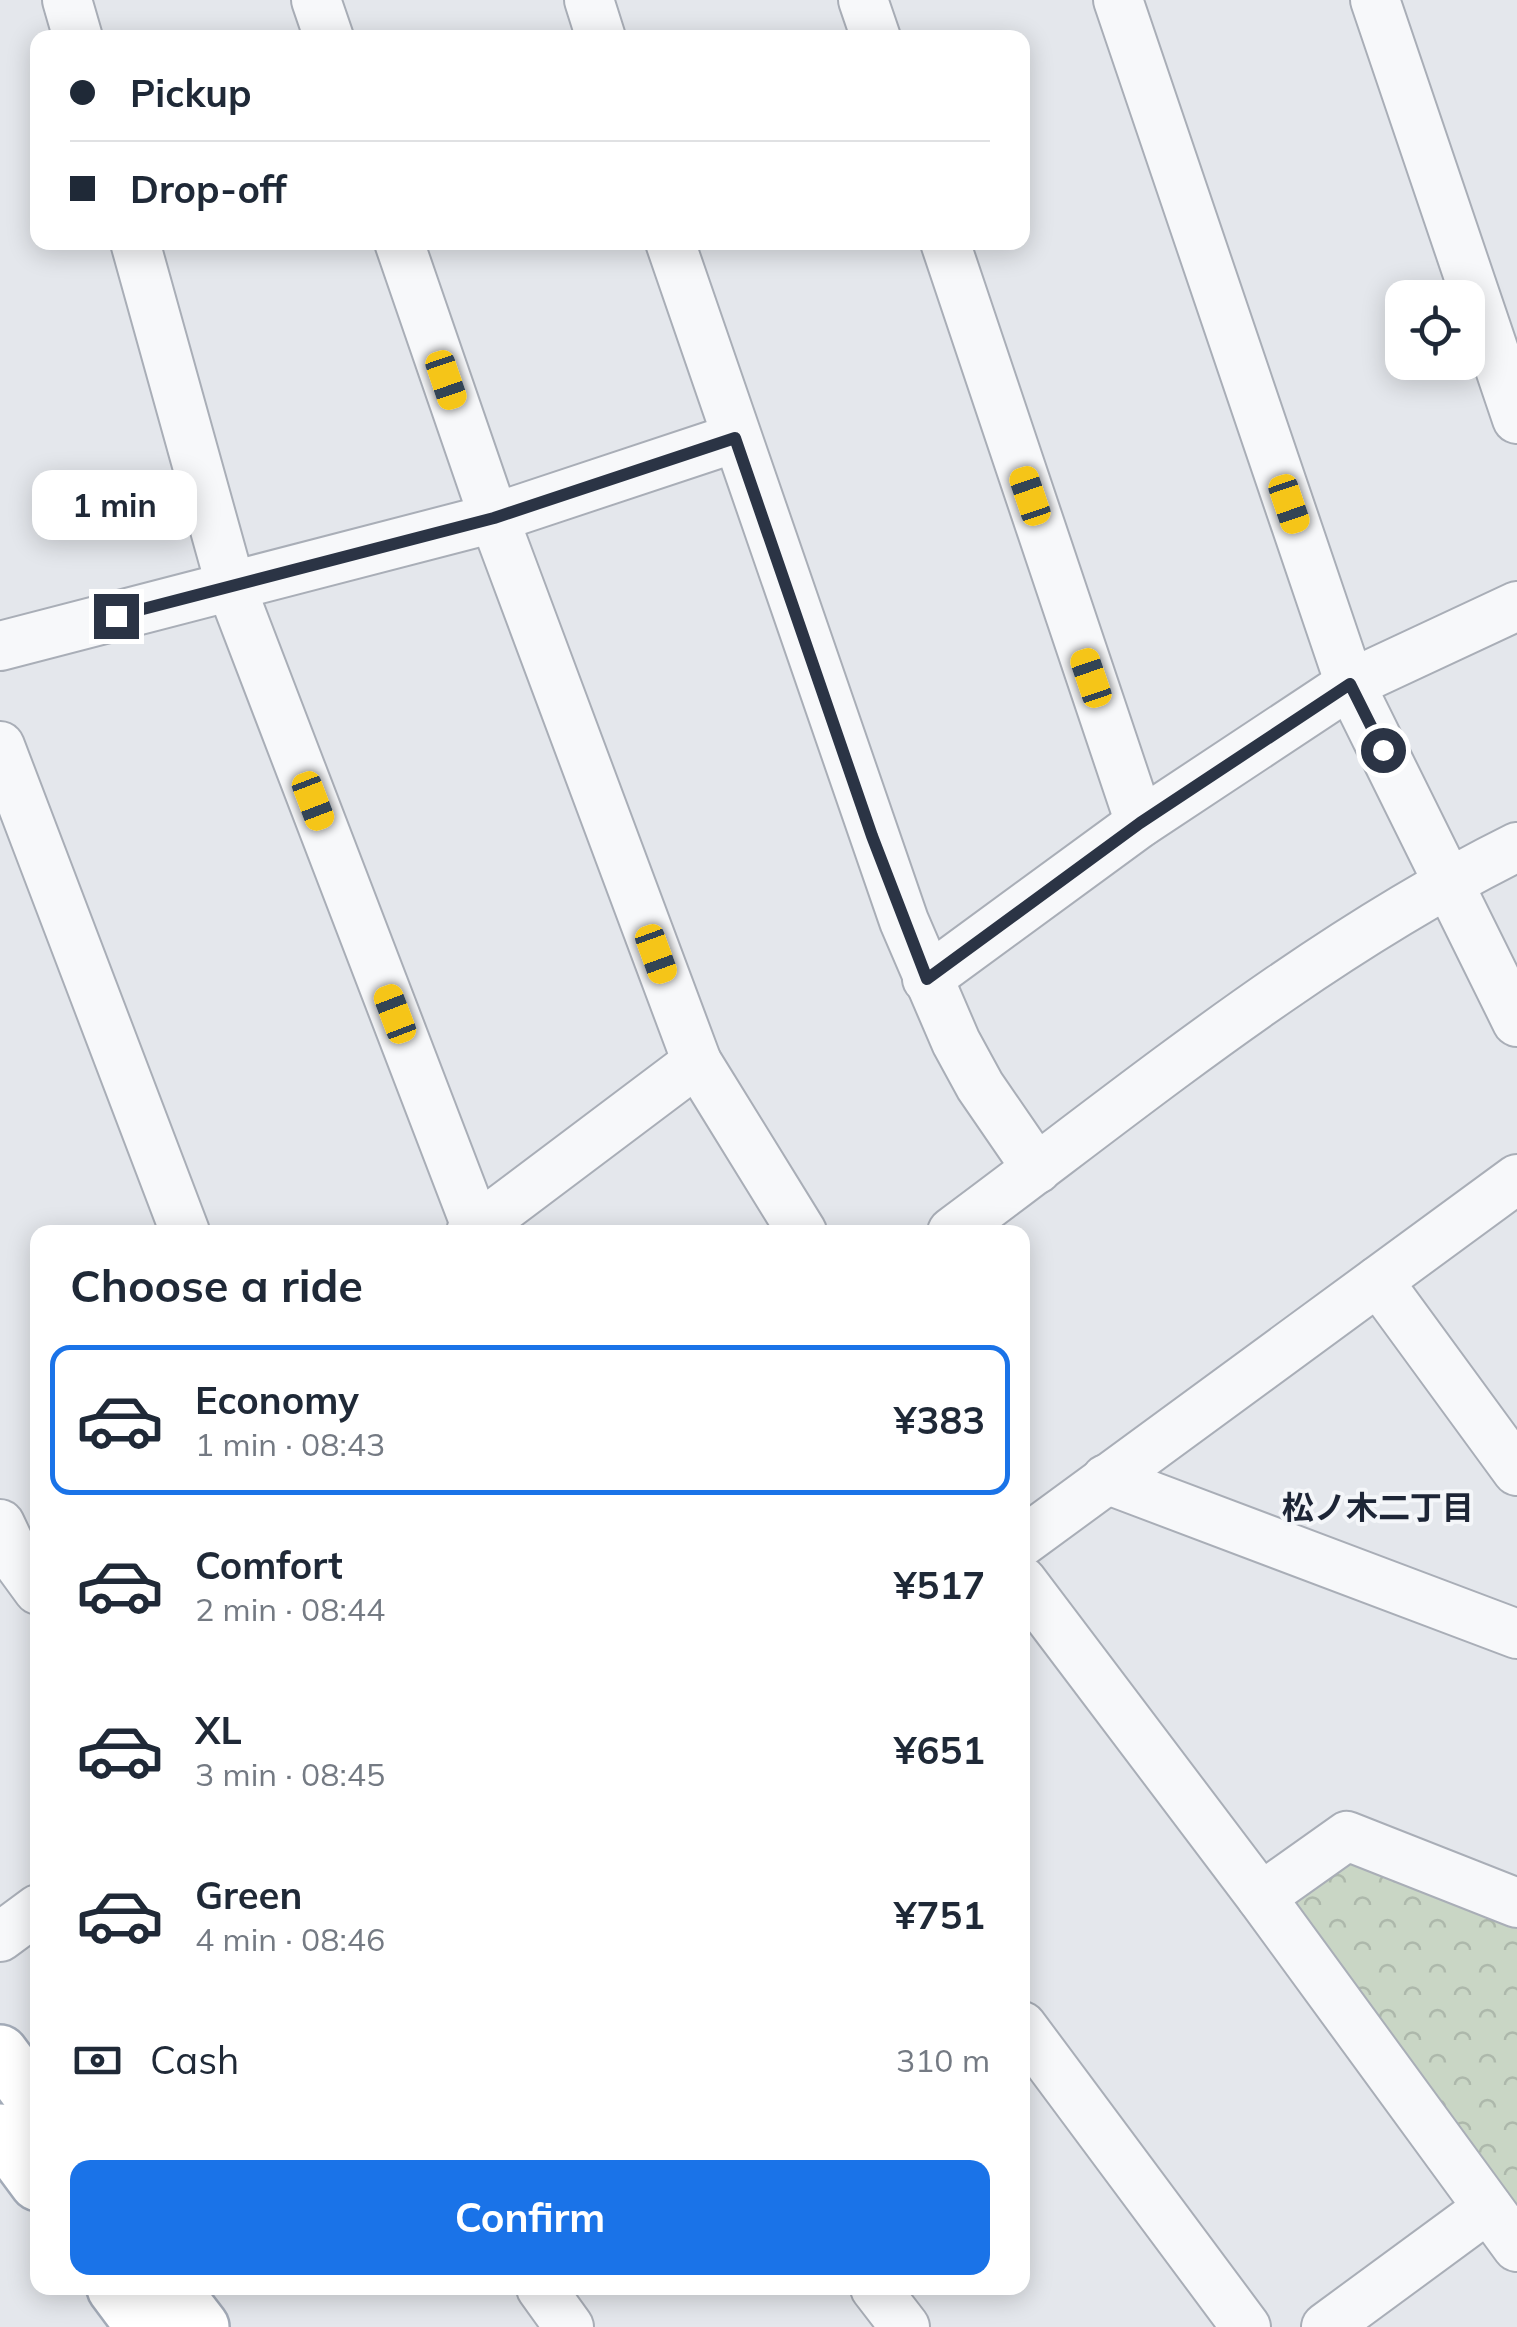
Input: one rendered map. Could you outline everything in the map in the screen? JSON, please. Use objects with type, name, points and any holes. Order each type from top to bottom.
[{"type":"main road","points":[[0,2053],[30,2093]]},
{"type":"main road","points":[[0,2132],[30,2171]]},
{"type":"main road","points":[[120,2295],[144,2327]]},
{"type":"main road","points":[[177,2295],[201,2327]]},
{"type":"street","points":[[67,0],[76,30]]},
{"type":"street","points":[[316,0],[326,30]]},
{"type":"street","points":[[589,0],[598,30]]},
{"type":"street","points":[[863,0],[873,30]]},
{"type":"street","points":[[1118,0],[1350,684],[1517,1022]]},
{"type":"street","points":[[1375,0],[1517,419]]},
{"type":"street","points":[[137,250],[231,587],[472,1225]]},
{"type":"street","points":[[402,250],[494,518],[697,1062],[798,1225]]},
{"type":"street","points":[[673,250],[872,836],[927,979],[980,1086],[1036,1170]]},
{"type":"street","points":[[947,250],[1140,823]]},
{"type":"street","points":[[0,646],[494,518],[735,438]]},
{"type":"street","points":[[927,979],[1140,823],[1350,684],[1517,606]]},
{"type":"street","points":[[0,746],[182,1225]]},
{"type":"street","points":[[961,1225],[1258,1005],[1448,881],[1517,847]]},
{"type":"street","points":[[481,1225],[697,1062]]},
{"type":"street","points":[[1030,1536],[1517,1179]]},
{"type":"street","points":[[1378,1281],[1517,1471]]},
{"type":"street","points":[[1106,1479],[1517,1634]]},
{"type":"street","points":[[1030,1592],[1261,1897],[1517,2248]]},
{"type":"street","points":[[1261,1897],[1347,1836],[1517,1903]]},
{"type":"street","points":[[0,1937],[30,1915]]},
{"type":"street","points":[[1030,2037],[1246,2327]]},
{"type":"street","points":[[1326,2327],[1488,2208]]},
{"type":"street","points":[[545,2295],[569,2327]]},
{"type":"street","points":[[880,2295],[904,2327]]},
{"type":"green space","points":[[1359,1859],[1517,1920],[1517,2215],[1290,1911],[1294,1895],[1334,1863]]},
{"type":"district","name":"松ノ木二丁目","points":[[1378,1507]]},
{"type":"route","points":[[116,616],[494,518],[735,438],[872,836],[927,979],[1140,823],[1350,684],[1383,750]]}]
